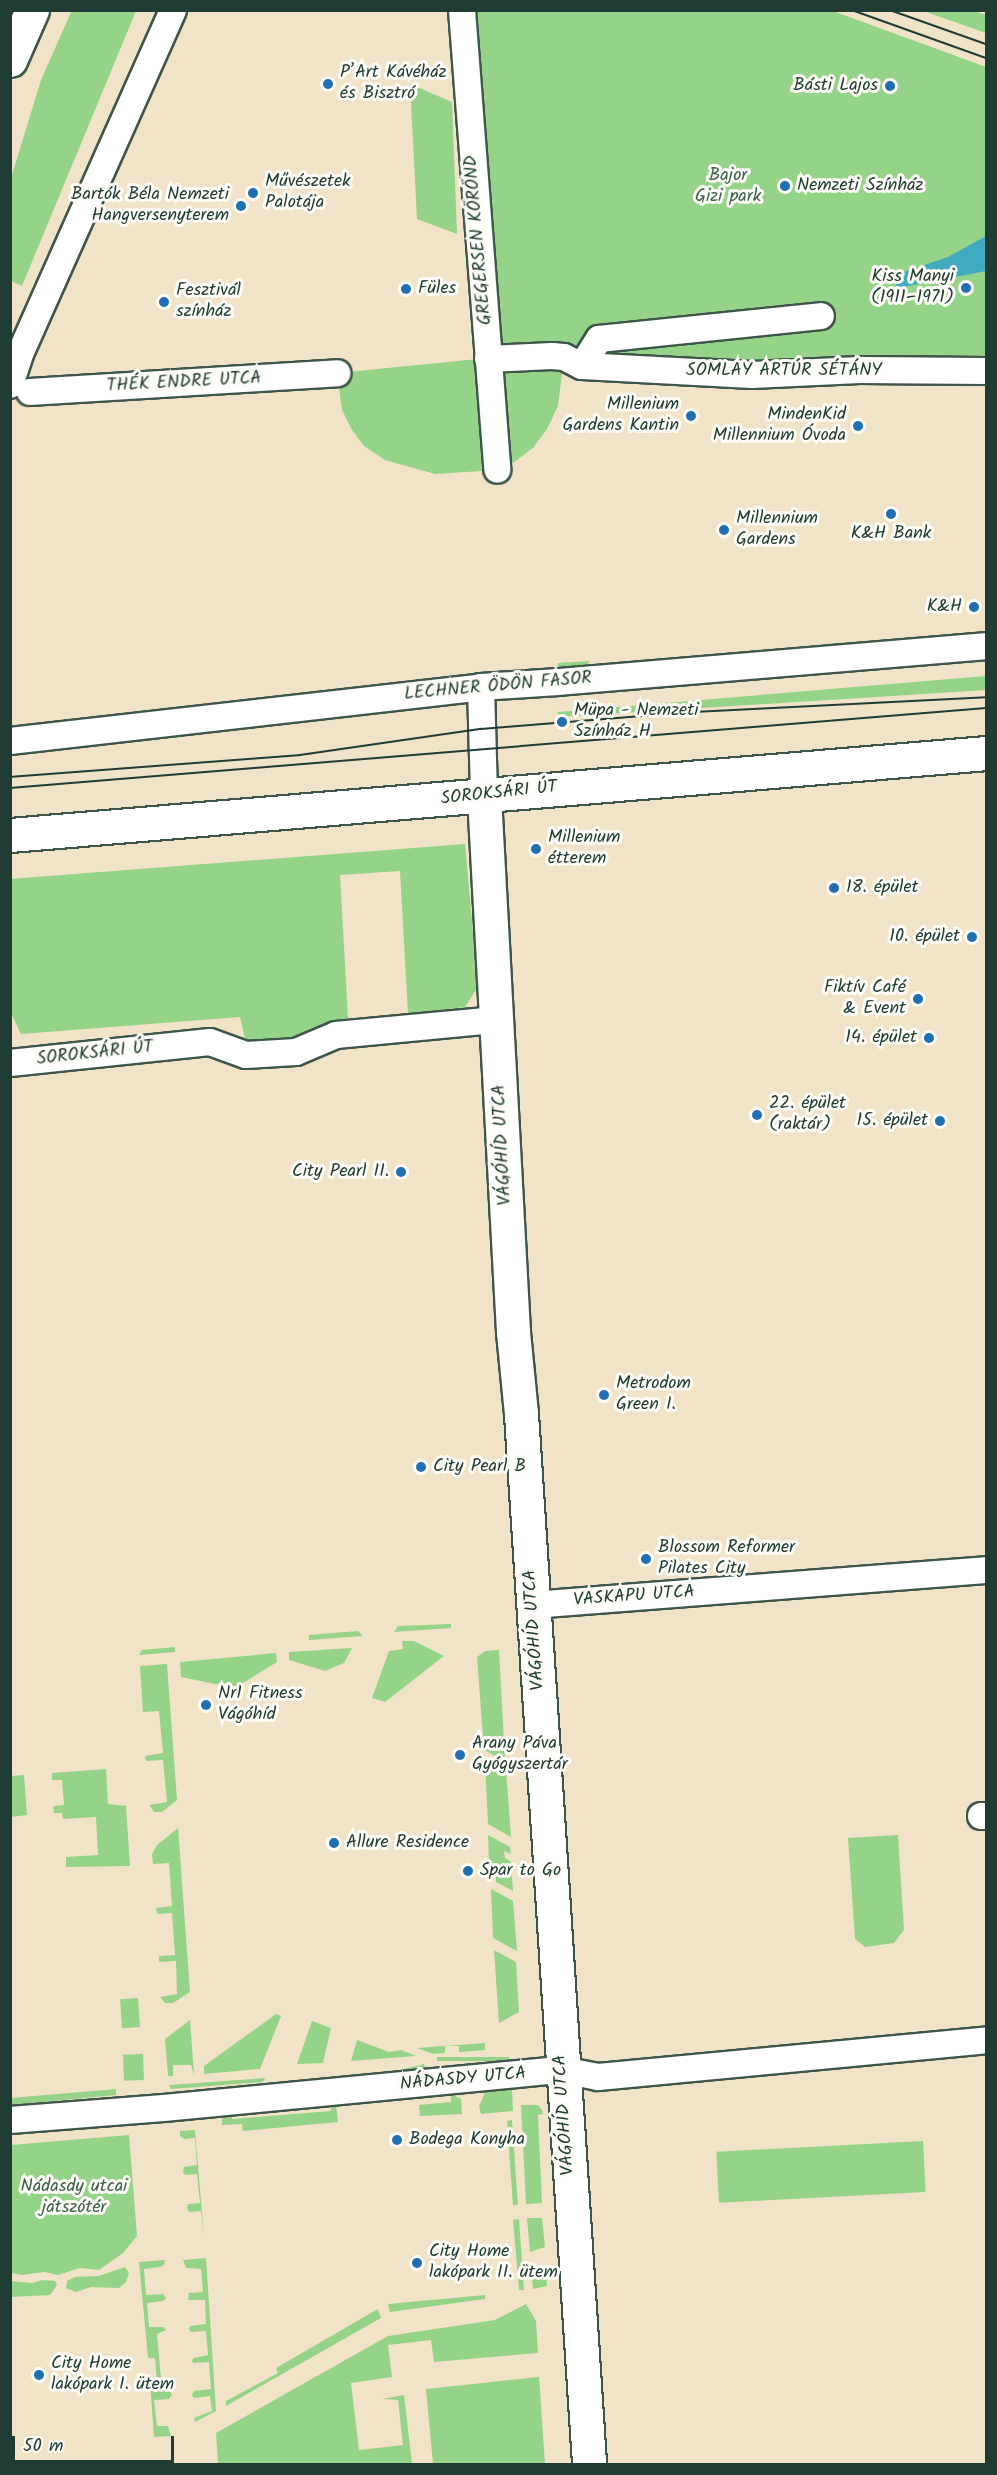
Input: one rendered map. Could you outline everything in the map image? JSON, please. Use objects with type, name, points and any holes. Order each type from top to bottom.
[{"type":"street","points":[[20,388],[20,354],[173,10]]},
{"type":"street","name":"GREGERSEN KÖRÖND","points":[[462,10],[497,470]]},
{"type":"street","points":[[10,60],[30,15]]},
{"type":"street","points":[[10,70],[30,15]]},
{"type":"street","points":[[582,366],[599,339],[821,316]]},
{"type":"street","name":"SOMLAY ARTÚR SÉTÁNY","points":[[488,359],[552,356],[564,357],[582,366],[752,375],[860,370],[987,371]]},
{"type":"street","name":"THÉK ENDRE UTCA","points":[[20,388],[337,373]]},
{"type":"street","name":"LECHNER ÖDÖN FASOR","points":[[10,741],[481,687],[987,646]]},
{"type":"street","points":[[481,687],[484,796]]},
{"type":"street","name":"SOROKSÁRI ÚT","points":[[10,835],[987,753]]},
{"type":"street","name":"VÁGÓHÍD UTCA","points":[[484,796],[513,1332],[521,1414],[589,2464]]},
{"type":"street","name":"SOROKSÁRI ÚT","points":[[10,1063],[210,1042],[246,1056],[296,1052],[336,1035],[496,1020]]},
{"type":"street","name":"VASKAPU UTCA","points":[[532,1605],[987,1570]]},
{"type":"street","name":"NÁDASDY UTCA","points":[[10,2120],[164,2108],[562,2070],[598,2077],[987,2040]]},
{"type":"green space","points":[[72,10],[136,11],[22,286],[11,281],[11,178],[41,80]]},
{"type":"green space","name":"Bajor Gizi park","points":[[470,11],[833,11],[986,67],[986,364],[604,362],[561,342],[564,357],[558,406],[547,429],[533,448],[513,463],[497,470],[435,474],[385,460],[364,446],[352,430],[342,410],[337,373],[488,358]]},
{"type":"green space","points":[[923,11],[974,11],[986,15],[986,33]]},
{"type":"green space","points":[[410,84],[452,102],[457,234],[417,219]]},
{"type":"green space","points":[[902,638],[895,647],[829,651],[824,644]]},
{"type":"green space","points":[[590,661],[584,668],[558,670],[558,663]]},
{"type":"green space","points":[[986,676],[986,690],[558,717],[558,712]]},
{"type":"green space","points":[[465,844],[478,987],[465,1007],[408,1014],[400,871],[340,875],[348,1018],[297,1038],[246,1043],[240,1017],[21,1034],[11,1013],[10,879]]},
{"type":"green space","points":[[451,1624],[451,1628],[394,1632],[398,1626]]},
{"type":"green space","points":[[358,1631],[363,1636],[309,1640],[309,1635]]},
{"type":"green space","points":[[402,1641],[414,1641],[444,1656],[385,1702],[372,1698],[389,1651],[403,1649]]},
{"type":"green space","points":[[175,1647],[175,1652],[139,1655],[142,1650]]},
{"type":"green space","points":[[352,1648],[344,1663],[325,1671],[289,1660],[289,1652]]},
{"type":"green space","points":[[499,1650],[505,1761],[484,1750],[477,1657],[485,1651]]},
{"type":"green space","points":[[276,1653],[277,1662],[235,1688],[181,1677],[180,1662]]},
{"type":"green space","points":[[167,1664],[177,1800],[162,1812],[154,1812],[149,1805],[167,1802],[163,1760],[146,1761],[145,1756],[163,1753],[159,1711],[143,1712],[140,1666]]},
{"type":"green space","points":[[485,1761],[506,1770],[511,1837],[488,1824]]},
{"type":"green space","points":[[106,1769],[108,1804],[126,1806],[130,1866],[66,1867],[66,1857],[98,1855],[96,1817],[63,1819],[62,1813],[54,1813],[53,1806],[64,1805],[62,1780],[52,1780],[52,1773]]},
{"type":"green space","points":[[24,1775],[27,1815],[11,1817],[11,1776]]},
{"type":"green space","points":[[178,1828],[190,1992],[173,2003],[165,2003],[160,1997],[177,1994],[176,1961],[159,1962],[159,1956],[175,1955],[172,1913],[157,1914],[156,1908],[172,1906],[169,1863],[153,1864],[152,1854],[157,1845]]},
{"type":"green space","points":[[488,1835],[510,1847],[511,1854],[504,1851],[505,1858],[511,1862],[513,1891],[496,1882],[496,1865],[489,1864]]},
{"type":"green space","points":[[898,1835],[904,1930],[894,1943],[865,1947],[855,1939],[848,1838]]},
{"type":"green space","points":[[491,1889],[513,1901],[517,1951],[493,1938]]},
{"type":"green space","points":[[494,1950],[516,1962],[519,2012],[499,2023]]},
{"type":"green space","points":[[138,1998],[140,2027],[122,2028],[120,1999]]},
{"type":"green space","points":[[276,2014],[281,2016],[260,2069],[204,2074],[204,2066]]},
{"type":"green space","points":[[190,2020],[194,2075],[191,2065],[173,2065],[173,2076],[168,2076],[165,2039]]},
{"type":"green space","points":[[312,2021],[331,2028],[323,2063],[297,2064]]},
{"type":"green space","points":[[357,2040],[389,2052],[401,2050],[416,2056],[351,2061]]},
{"type":"green space","points":[[485,2043],[485,2050],[459,2052],[459,2046],[445,2046],[445,2053],[433,2054],[417,2048]]},
{"type":"green space","points":[[143,2054],[144,2080],[124,2081],[123,2055]]},
{"type":"green space","points":[[437,2057],[509,2057],[509,2061],[437,2061]]},
{"type":"green space","points":[[424,2064],[425,2068],[304,2098],[303,2094]]},
{"type":"green space","points":[[266,2078],[262,2082],[171,2089],[169,2085]]},
{"type":"green space","points":[[116,2089],[116,2095],[11,2105],[11,2098]]},
{"type":"green space","points":[[512,2089],[513,2111],[481,2114],[479,2106],[486,2091]]},
{"type":"green space","points":[[451,2094],[461,2099],[462,2114],[420,2116],[419,2105],[451,2102]]},
{"type":"green space","points":[[331,2105],[336,2105],[338,2122],[243,2131],[242,2124],[222,2125],[222,2119],[231,2113],[232,2119],[331,2111]]},
{"type":"green space","points":[[521,2105],[538,2105],[543,2114],[538,2115],[542,2203],[526,2204]]},
{"type":"green space","points":[[507,2120],[512,2120],[518,2205],[513,2205]]},
{"type":"green space","points":[[11,2121],[116,2121],[116,2126],[11,2126]]},
{"type":"green space","points":[[195,2130],[204,2237],[201,2211],[189,2212],[187,2208],[188,2204],[200,2203],[197,2174],[185,2175],[183,2172],[184,2167],[197,2165],[195,2138],[184,2139],[180,2136],[180,2131]]},
{"type":"green space","name":"Nádasdy utcai játszótér","points":[[129,2135],[137,2236],[123,2253],[99,2270],[80,2268],[58,2275],[45,2272],[22,2275],[11,2273],[11,2145]]},
{"type":"green space","points":[[923,2141],[926,2192],[719,2203],[716,2152]]},
{"type":"green space","points":[[527,2218],[542,2218],[545,2247],[530,2252]]},
{"type":"green space","points":[[519,2219],[524,2290],[519,2290],[513,2220]]},
{"type":"green space","points":[[206,2258],[216,2411],[195,2422],[194,2418],[212,2411],[210,2396],[194,2398],[192,2395],[194,2391],[211,2389],[209,2362],[193,2363],[192,2360],[208,2355],[206,2331],[191,2332],[189,2329],[190,2326],[206,2324],[205,2300],[188,2300],[189,2293],[203,2292],[201,2269],[186,2268],[183,2260]]},
{"type":"green space","points":[[165,2260],[164,2265],[160,2267],[144,2269],[146,2295],[163,2294],[166,2298],[163,2301],[147,2303],[149,2327],[163,2327],[166,2330],[157,2334],[162,2391],[170,2391],[172,2395],[169,2399],[154,2400],[157,2426],[168,2426],[171,2436],[154,2437],[150,2382],[157,2380],[155,2358],[148,2358],[139,2262]]},
{"type":"green space","points":[[531,2266],[546,2266],[547,2286],[533,2289]]},
{"type":"green space","points":[[125,2267],[129,2273],[126,2282],[119,2288],[91,2287],[76,2292],[66,2288],[67,2281],[75,2277],[99,2276]]},
{"type":"green space","points":[[42,2280],[55,2281],[57,2285],[50,2295],[11,2297],[11,2281],[32,2283]]},
{"type":"green space","points":[[485,2295],[485,2299],[390,2312],[388,2304]]},
{"type":"green space","points":[[526,2304],[536,2321],[538,2353],[434,2362],[431,2340],[388,2345],[392,2377],[351,2383],[359,2450],[403,2445],[398,2400],[382,2399],[404,2395],[412,2464],[218,2464],[216,2433],[388,2336],[495,2320]]},
{"type":"green space","points":[[378,2309],[381,2318],[226,2406],[226,2401],[278,2373],[276,2368]]},
{"type":"green space","points":[[539,2377],[545,2464],[433,2464],[426,2389]]},
{"type":"water","points":[[986,236],[986,271],[898,288],[892,276],[948,257]]},
{"type":"tram line","points":[[852,10],[986,58]]},
{"type":"tram line","points":[[890,10],[986,44]]},
{"type":"tram line","points":[[10,777],[300,755],[481,729],[694,712],[986,697]]},
{"type":"tram line","points":[[10,788],[986,708]]},
{"type":"place","name":"P’Art Kávéház és Bisztró","points":[[328,84]]},
{"type":"place","name":"Básti Lajos","points":[[890,86]]},
{"type":"place","name":"Nemzeti Színház","points":[[785,186]]},
{"type":"place","name":"Művészetek Palotája","points":[[253,193]]},
{"type":"place","name":"Bartók Béla Nemzeti Hangversenyterem","points":[[241,206]]},
{"type":"place","name":"Kiss Manyi (1911–1971)","points":[[966,288]]},
{"type":"place","name":"Füles","points":[[406,289]]},
{"type":"place","name":"Fesztivál színház","points":[[164,302]]},
{"type":"place","name":"Millenium Gardens Kantin","points":[[691,416]]},
{"type":"place","name":"MindenKid Millennium Óvoda","points":[[858,426]]},
{"type":"place","name":"K&H Bank","points":[[891,514]]},
{"type":"place","name":"Millennium Gardens","points":[[724,530]]},
{"type":"place","name":"K&H","points":[[974,607]]},
{"type":"place","name":"Müpa - Nemzeti Színház H","points":[[562,722]]},
{"type":"place","name":"Millenium étterem","points":[[536,849]]},
{"type":"place","name":"18. épület","points":[[834,888]]},
{"type":"place","name":"10. épület","points":[[972,937]]},
{"type":"place","name":"Fiktív Café & Event","points":[[918,999]]},
{"type":"place","name":"14. épület","points":[[929,1038]]},
{"type":"place","name":"22. épület (raktár)","points":[[757,1115]]},
{"type":"place","name":"15. épület","points":[[940,1121]]},
{"type":"place","name":"City Pearl II.","points":[[401,1172]]},
{"type":"place","name":"Metrodom Green I.","points":[[604,1395]]},
{"type":"place","name":"City Pearl B","points":[[421,1467]]},
{"type":"place","name":"Blossom Reformer Pilates City","points":[[646,1559]]},
{"type":"place","name":"Nr1 Fitness Vágóhíd","points":[[206,1705]]},
{"type":"place","name":"Arany Páva Gyógyszertár","points":[[460,1755]]},
{"type":"place","name":"Allure Residence","points":[[334,1843]]},
{"type":"place","name":"Spar to Go","points":[[468,1871]]},
{"type":"place","name":"Bodega Konyha","points":[[397,2140]]},
{"type":"place","name":"City Home lakópark II. ütem","points":[[417,2263]]},
{"type":"place","name":"City Home lakópark I. ütem","points":[[39,2375]]}]
